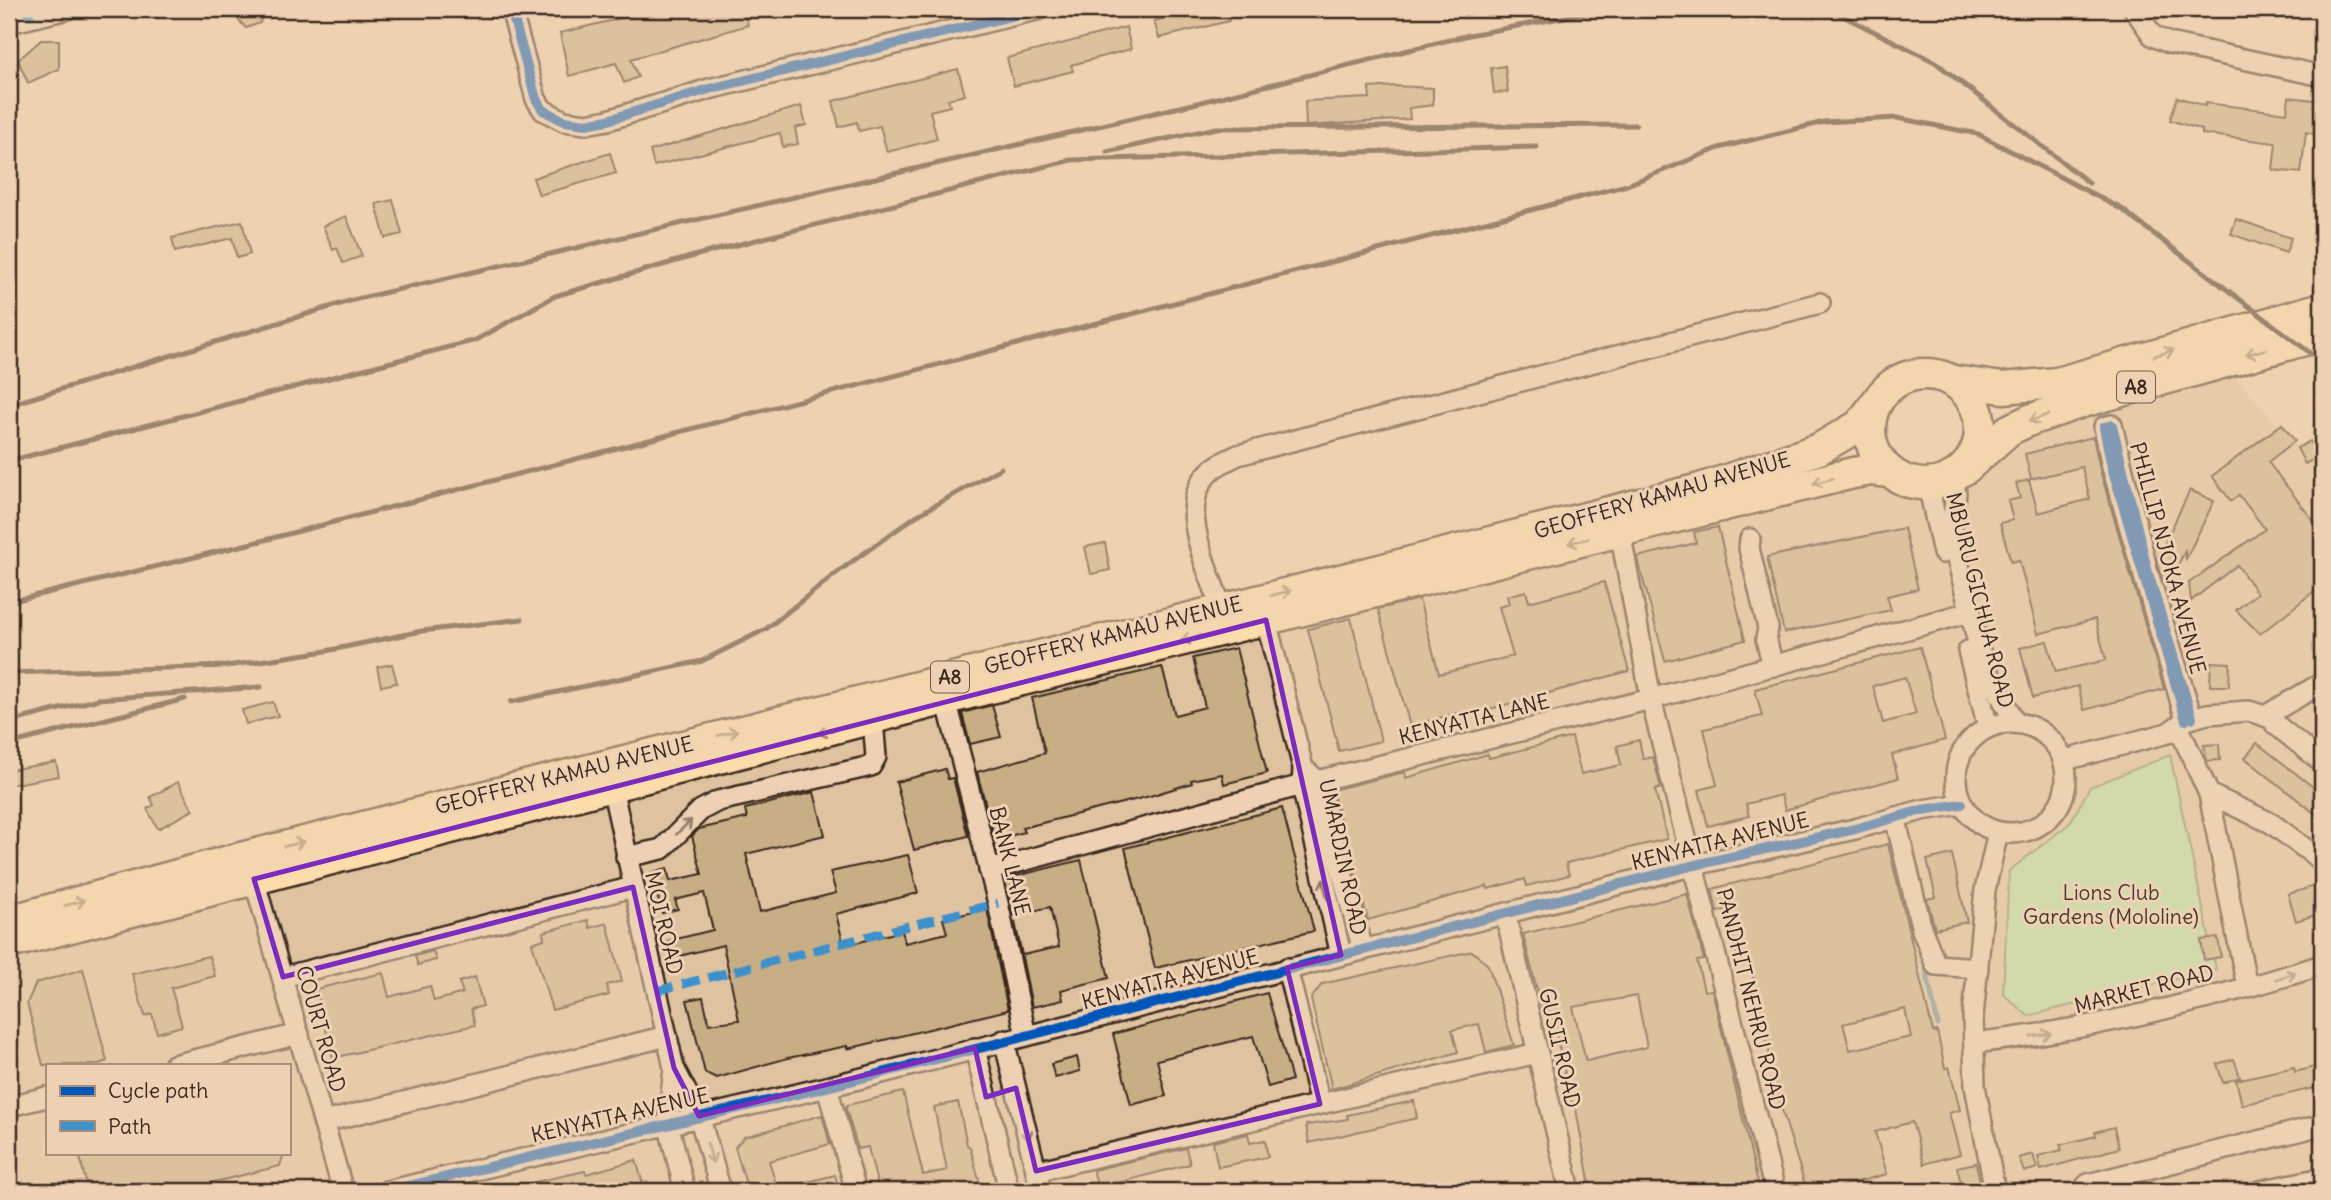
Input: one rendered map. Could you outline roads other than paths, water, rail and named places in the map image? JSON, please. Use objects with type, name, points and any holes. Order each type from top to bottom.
[{"type":"highway","name":"A8","points":[[1876,403],[1887,389],[1902,379],[1919,374],[1937,375],[1953,382],[2003,388],[2057,383],[2322,308]]},
{"type":"highway","name":"A8","points":[[1890,472],[1908,481],[1948,477],[2009,430],[2031,420],[2322,335]]},
{"type":"highway","points":[[1948,477],[1976,452],[1981,432],[1978,412],[1969,394],[1953,382]]},
{"type":"highway","name":"GEOFFERY KAMAU AVENUE","points":[[9,921],[233,860],[1724,481],[1819,449],[1860,425],[1876,403]]},
{"type":"highway","points":[[1876,403],[1870,421],[1871,440],[1877,457],[1890,472]]},
{"type":"highway","name":"GEOFFERY KAMAU AVENUE","points":[[9,943],[946,699],[1620,530],[1853,473],[1871,470],[1890,472]]},
{"type":"street","points":[[9,23],[68,9]]},
{"type":"street","points":[[512,9],[536,99],[543,110],[564,121],[586,124],[709,89],[1000,14],[1040,9]]},
{"type":"street","points":[[2134,9],[2153,36],[2169,43],[2322,76]]},
{"type":"street","points":[[1221,607],[1193,519],[1194,499],[1200,484],[1213,468],[1238,455],[1820,303]]},
{"type":"street","name":"PHILLIP NJOKA AVENUE","points":[[2112,425],[2148,573],[2185,721],[2112,467],[2104,428],[2112,425]]},
{"type":"street","name":"MBURU GICHUA ROAD","points":[[1948,477],[1956,493],[1951,534],[1988,727]]},
{"type":"street","name":"PANDHIT NEHRU ROAD","points":[[1620,530],[1651,699],[1695,866],[1720,983],[1774,1191]]},
{"type":"street","points":[[1750,539],[1773,666]]},
{"type":"street","name":"MBURU GICHUA ROAD","points":[[1965,614],[1983,663],[2015,722]]},
{"type":"street","name":"KENYATTA LANE","points":[[989,870],[1307,778],[1651,699],[1965,614]]},
{"type":"street","name":"UMARDIN ROAD","points":[[1266,620],[1307,778],[1363,950]]},
{"type":"street","points":[[2265,716],[2322,683]]},
{"type":"street","name":"BANK LANE","points":[[946,699],[989,870],[1026,1036]]},
{"type":"street","points":[[1962,804],[1973,818],[1998,832],[2026,832],[2045,823],[2059,808],[2067,789],[2065,760],[2168,733],[2185,721],[2249,711],[2274,719],[2275,724],[2322,762]]},
{"type":"street","points":[[626,857],[662,849],[701,810],[718,801],[871,766],[876,757],[873,719]]},
{"type":"street","points":[[2185,721],[2209,794],[2248,987]]},
{"type":"street","name":"MBURU GICHUA ROAD","points":[[1962,804],[1957,787],[1957,769],[1962,752],[1973,737],[1988,727],[2015,722],[2041,730],[2065,760]]},
{"type":"street","name":"UMARDIN ROAD","points":[[1307,778],[1341,955]]},
{"type":"street","name":"MOI ROAD","points":[[612,787],[674,1068],[699,1115],[722,1191]]},
{"type":"street","points":[[2209,794],[2271,823],[2322,861]]},
{"type":"street","name":"KENYATTA AVENUE","points":[[387,1191],[699,1115],[827,1087],[1695,866],[1895,817],[1962,804]]},
{"type":"street","points":[[1895,817],[1922,930],[1936,965],[1978,968]]},
{"type":"street","points":[[1995,1191],[1975,1086],[1974,1043],[1985,890],[1998,832]]},
{"type":"street","name":"COURT ROAD","points":[[254,879],[343,1191]]},
{"type":"street","points":[[283,977],[632,887]]},
{"type":"street","name":"GUSII ROAD","points":[[1506,916],[1570,1191]]},
{"type":"street","name":"MARKET ROAD","points":[[1974,1043],[2067,1031],[2248,987],[2322,965]]},
{"type":"street","points":[[1287,968],[1320,1104]]},
{"type":"street","points":[[178,1064],[299,1034]]},
{"type":"street","points":[[324,1122],[667,1036]]},
{"type":"street","points":[[1004,1040],[1041,1191]]},
{"type":"street","points":[[975,1048],[1009,1191]]},
{"type":"street","points":[[1036,1171],[1536,1053]]},
{"type":"street","name":"MOI ROAD","points":[[674,1068],[668,1123],[685,1191]]},
{"type":"street","points":[[827,1087],[856,1191]]},
{"type":"street","points":[[986,1097],[1016,1088]]},
{"type":"street","points":[[9,1106],[46,1097]]},
{"type":"street","points":[[2082,1191],[2088,1184],[2322,1125]]},
{"type":"street","points":[[2259,1191],[2322,1178]]},
{"type":"waterway","points":[[1923,956],[1938,1025]]},
{"type":"railway","points":[[9,405],[353,300],[1197,103],[1469,35],[1609,9]]},
{"type":"railway","points":[[1829,9],[1935,62],[2089,183]]},
{"type":"railway","points":[[9,602],[261,541],[1627,185],[1719,148],[1824,122],[1897,118],[1978,134],[2125,211]]},
{"type":"railway","points":[[1107,152],[1216,128],[1636,125]]},
{"type":"railway","points":[[9,461],[476,340],[555,296],[701,254],[1071,160],[1537,147]]},
{"type":"railway","points":[[2116,205],[2322,362]]},
{"type":"railway","points":[[511,702],[702,661],[766,629],[839,571],[916,516],[1001,468]]},
{"type":"railway","points":[[9,673],[227,666],[326,651],[422,631],[522,619]]},
{"type":"railway","points":[[9,722],[99,699],[261,687]]},
{"type":"railway","points":[[9,744],[185,699]]},
{"type":"park label","name":"Lions Club Gardens (Mololine)","points":[[2111,904]]}]
